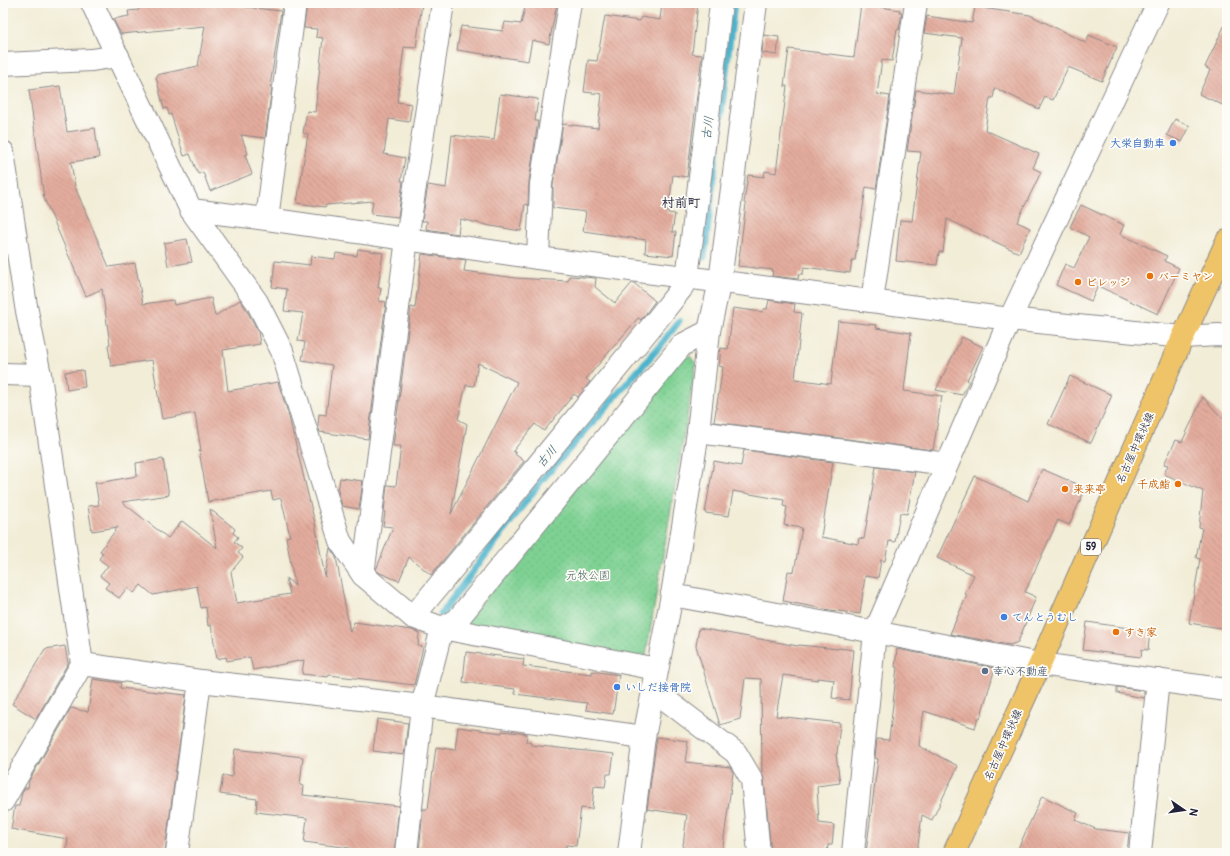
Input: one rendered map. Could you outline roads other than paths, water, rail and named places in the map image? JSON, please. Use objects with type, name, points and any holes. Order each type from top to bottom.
[{"type":"main road","name":"名古屋中環状線","points":[[954,853],[1040,664],[1183,337],[1227,241]]},
{"type":"street","points":[[92,3],[192,210],[257,302],[282,351],[340,541],[363,575],[413,617],[442,628],[657,669]]},
{"type":"street","points":[[267,219],[295,3]]},
{"type":"street","points":[[363,575],[407,239],[443,3]]},
{"type":"street","points":[[538,258],[541,184],[570,3]]},
{"type":"street","points":[[413,617],[681,289],[687,277],[721,3]]},
{"type":"street","points":[[629,853],[644,737],[672,596],[698,432],[709,331],[720,281],[756,3]]},
{"type":"street","points":[[872,301],[916,3]]},
{"type":"street","points":[[853,853],[875,632],[1010,319],[1158,3]]},
{"type":"street","points":[[3,64],[92,60],[118,56]]},
{"type":"street","points":[[3,152],[26,306],[40,375],[82,664],[9,780],[3,801]]},
{"type":"street","points":[[192,210],[267,219],[538,258],[1010,319],[1183,337],[1218,335],[1227,336]]},
{"type":"street","points":[[406,853],[422,706],[442,628],[457,620],[682,345],[709,331]]},
{"type":"street","points":[[3,374],[40,375]]},
{"type":"street","points":[[698,432],[947,464]]},
{"type":"street","points":[[672,596],[875,632],[1040,664],[1227,690]]},
{"type":"street","points":[[82,664],[200,681],[422,706],[644,737]]},
{"type":"street","points":[[1140,853],[1158,680]]},
{"type":"street","points":[[177,853],[200,681]]},
{"type":"street","points":[[653,690],[736,753],[752,780],[758,853]]},
{"type":"waterway","name":"古川","points":[[704,257],[734,3]]},
{"type":"waterway","name":"古川","points":[[441,614],[541,481],[660,346],[679,321]]},
{"type":"place","name":"大栄自動車","points":[[1173,143]]},
{"type":"place","name":"バーミヤン","points":[[1150,276]]},
{"type":"place","name":"ビレッジ","points":[[1078,282]]},
{"type":"place","name":"千成鮨","points":[[1178,484]]},
{"type":"place","name":"来来亭","points":[[1065,489]]},
{"type":"place","name":"てんとうむし","points":[[1004,617]]},
{"type":"place","name":"すき家","points":[[1116,632]]},
{"type":"place","name":"幸心不動産","points":[[985,671]]},
{"type":"place","name":"いしだ接骨院","points":[[617,687]]},
{"type":"district","name":"村前町","points":[[681,203]]},
{"type":"park label","name":"元牧公園","points":[[588,575]]}]
